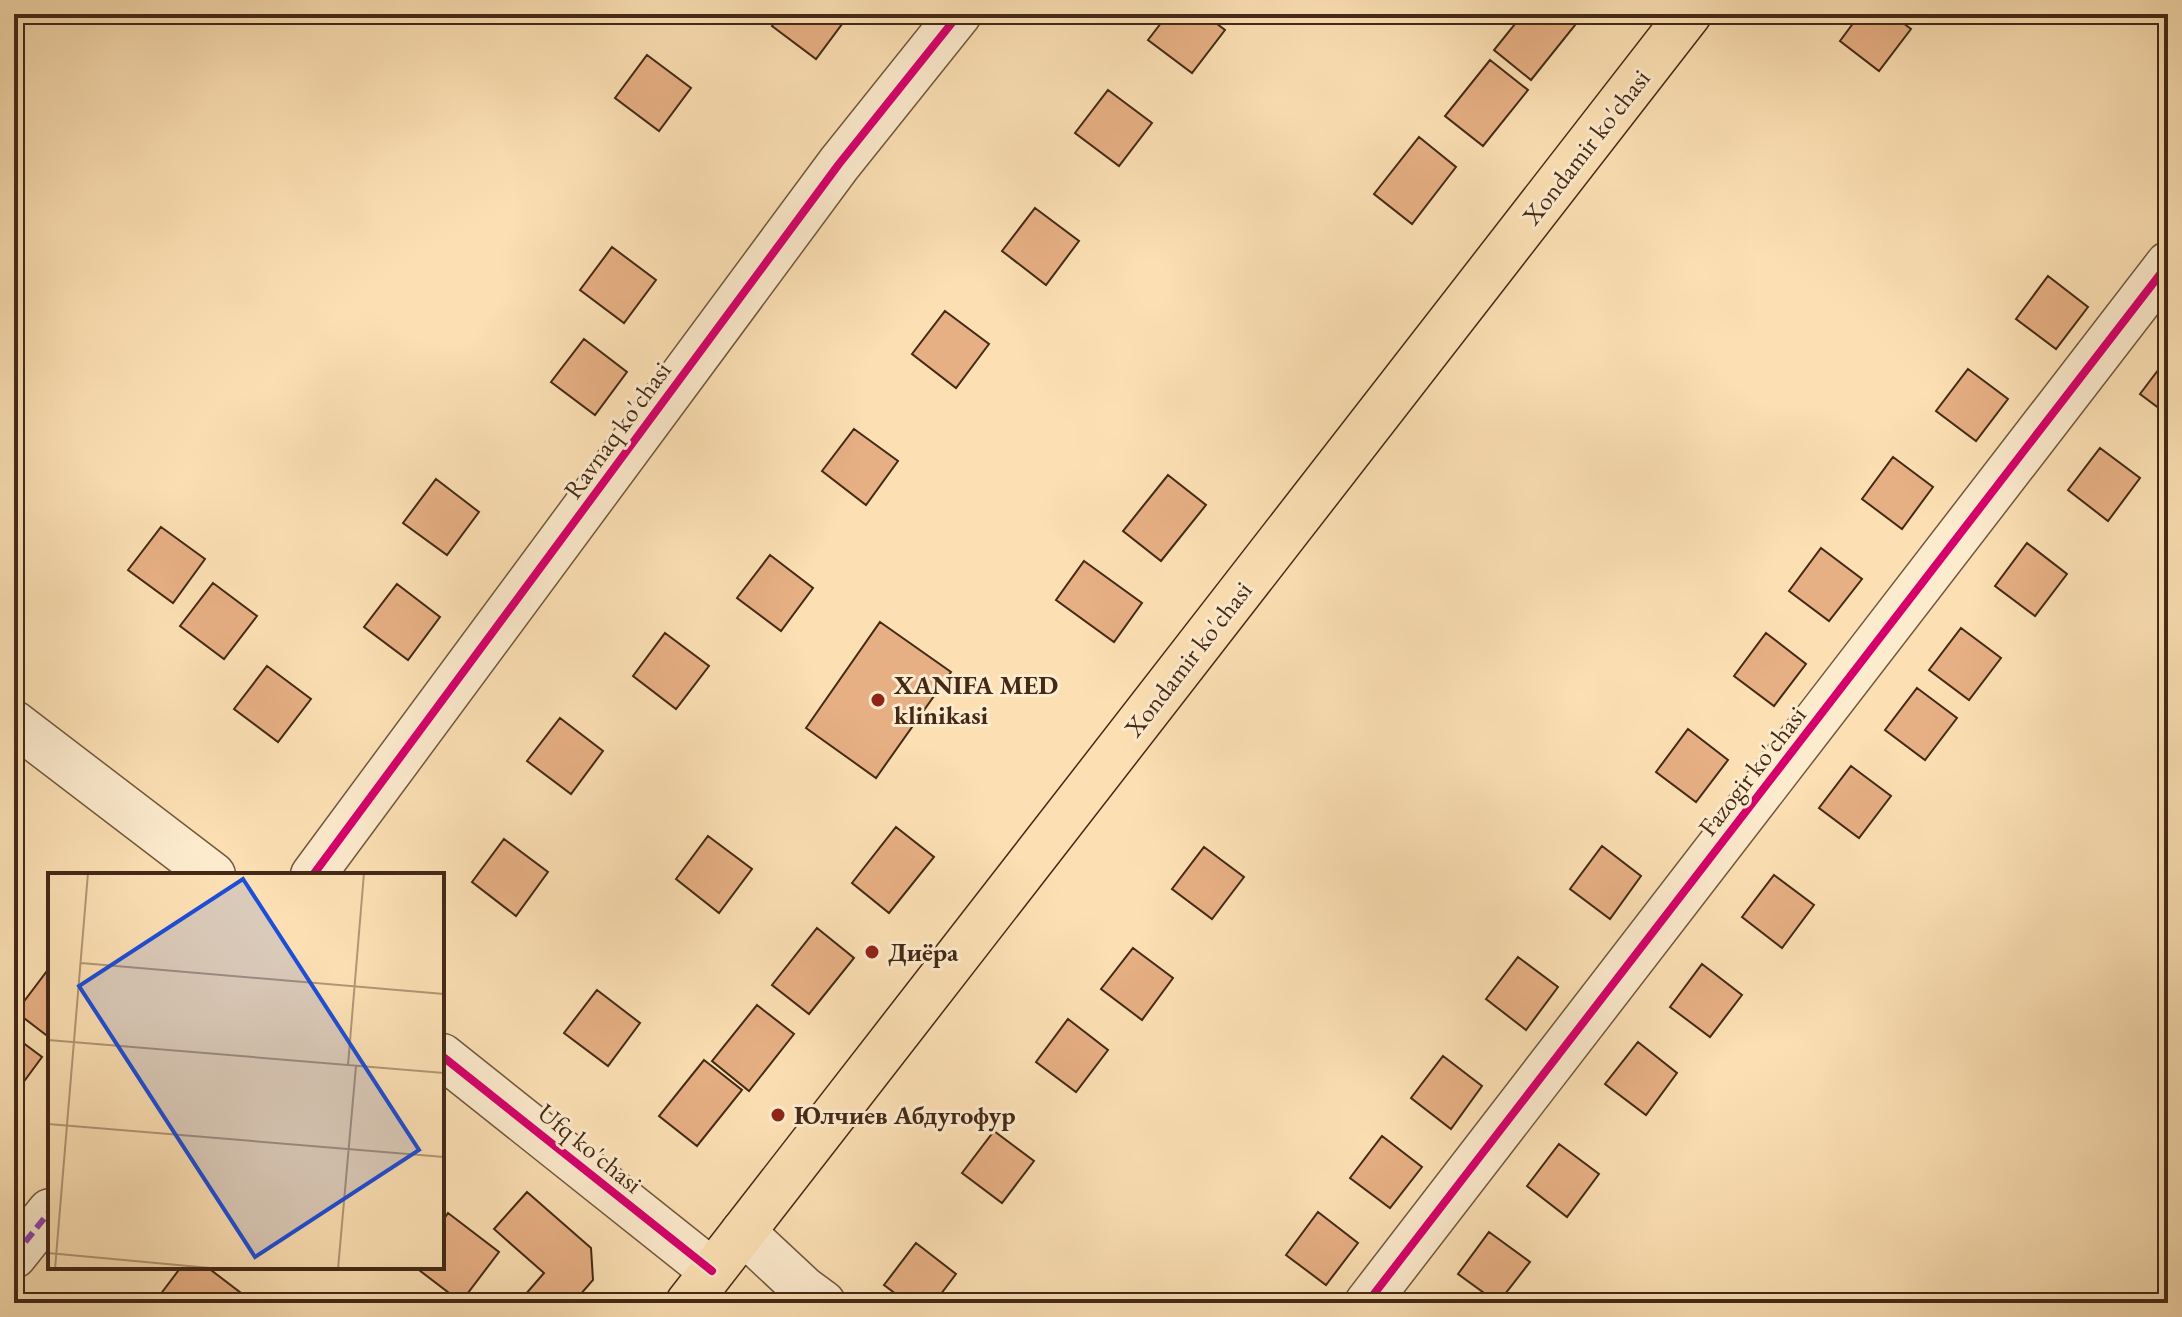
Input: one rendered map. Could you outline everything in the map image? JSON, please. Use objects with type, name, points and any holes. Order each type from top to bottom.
[{"type":"main road","name":"Xondamir ko'chasi","points":[[700,1287],[1689,14]]},
{"type":"street","name":"Ravnaq ko'chasi","points":[[314,873],[839,164],[959,14]]},
{"type":"street","name":"Fazogir ko'chasi","points":[[1367,1303],[2168,264]]},
{"type":"street","points":[[14,723],[210,873]]},
{"type":"street","name":"Ufq ko'chasi","points":[[444,1058],[700,1287]]},
{"type":"street","points":[[14,1256],[48,1214]]},
{"type":"street","points":[[743,1232],[823,1303]]},
{"type":"building","points":[[781,14],[848,16],[816,59],[772,26]]},
{"type":"building","points":[[1168,14],[1204,14],[1225,30],[1192,73],[1148,40]]},
{"type":"building","points":[[1523,14],[1564,14],[1576,24],[1531,80],[1494,50]]},
{"type":"building","points":[[1860,14],[1891,14],[1911,29],[1879,71],[1840,41]]},
{"type":"building","points":[[647,55],[691,88],[659,131],[615,98]]},
{"type":"building","points":[[1490,60],[1528,90],[1483,146],[1445,116]]},
{"type":"building","points":[[1108,90],[1152,123],[1119,166],[1075,133]]},
{"type":"building","points":[[1419,137],[1456,167],[1412,224],[1374,194]]},
{"type":"building","points":[[1035,208],[1079,241],[1046,285],[1002,251]]},
{"type":"building","points":[[612,247],[656,280],[624,323],[580,290]]},
{"type":"building","points":[[2048,276],[2088,307],[2056,349],[2016,319]]},
{"type":"building","points":[[945,311],[989,344],[956,388],[912,354]]},
{"type":"building","points":[[584,339],[627,372],[595,415],[551,382]]},
{"type":"building","points":[[2168,357],[2168,415],[2140,394]]},
{"type":"building","points":[[1968,369],[2008,399],[1976,441],[1936,411]]},
{"type":"building","points":[[854,429],[898,461],[866,505],[822,471]]},
{"type":"building","points":[[2100,448],[2140,478],[2108,521],[2068,490]]},
{"type":"building","points":[[1893,457],[1933,487],[1902,529],[1862,499]]},
{"type":"building","points":[[1168,475],[1206,505],[1161,561],[1123,531]]},
{"type":"building","points":[[436,479],[479,512],[447,555],[403,523]]},
{"type":"building","points":[[161,527],[205,559],[173,603],[128,570]]},
{"type":"building","points":[[2027,543],[2067,574],[2035,616],[1995,586]]},
{"type":"building","points":[[1821,548],[1862,579],[1829,621],[1789,591]]},
{"type":"building","points":[[770,555],[813,588],[781,631],[737,598]]},
{"type":"building","points":[[1084,561],[1142,603],[1114,642],[1056,600]]},
{"type":"building","points":[[213,583],[257,616],[224,659],[180,626]]},
{"type":"building","points":[[397,584],[440,617],[408,660],[364,627]]},
{"type":"building","name":"XANIFA MED klinikasi","points":[[880,622],[951,672],[876,778],[806,728]]},
{"type":"building","points":[[1961,628],[2001,658],[1969,700],[1929,670]]},
{"type":"building","points":[[665,633],[709,666],[676,709],[633,676]]},
{"type":"building","points":[[1766,633],[1806,664],[1774,706],[1734,676]]},
{"type":"building","points":[[267,666],[311,699],[278,742],[234,709]]},
{"type":"building","points":[[1917,688],[1957,718],[1925,760],[1885,730]]},
{"type":"building","points":[[560,718],[603,751],[571,794],[527,761]]},
{"type":"building","points":[[1688,729],[1728,760],[1696,802],[1656,772]]},
{"type":"building","points":[[1851,766],[1891,796],[1859,838],[1819,808]]},
{"type":"building","points":[[896,827],[934,857],[889,913],[852,883]]},
{"type":"building","points":[[708,836],[752,869],[719,913],[676,879]]},
{"type":"building","points":[[504,839],[548,872],[516,916],[472,882]]},
{"type":"building","points":[[1602,846],[1641,876],[1610,919],[1570,889]]},
{"type":"building","points":[[1204,847],[1244,877],[1212,919],[1172,889]]},
{"type":"building","points":[[1774,875],[1814,905],[1782,948],[1742,917]]},
{"type":"building","points":[[817,928],[854,958],[809,1014],[772,985]]},
{"type":"building","points":[[1133,948],[1173,978],[1142,1020],[1101,989]]},
{"type":"building","points":[[1518,957],[1558,987],[1526,1030],[1486,999]]},
{"type":"building","points":[[1702,964],[1742,995],[1710,1037],[1670,1007]]},
{"type":"building","points":[[48,970],[48,1036],[16,1012]]},
{"type":"building","points":[[597,990],[640,1023],[608,1066],[564,1033]]},
{"type":"building","points":[[757,1005],[794,1034],[749,1091],[712,1061]]},
{"type":"building","points":[[1068,1019],[1108,1050],[1076,1092],[1036,1062]]},
{"type":"building","points":[[14,1036],[42,1057],[14,1095]]},
{"type":"building","points":[[1638,1042],[1677,1073],[1646,1115],[1605,1084]]},
{"type":"building","points":[[1443,1056],[1482,1086],[1451,1129],[1411,1098]]},
{"type":"building","points":[[704,1060],[742,1090],[697,1146],[659,1116]]},
{"type":"building","points":[[994,1131],[1034,1161],[1002,1203],[962,1173]]},
{"type":"building","points":[[1382,1136],[1422,1167],[1390,1208],[1350,1178]]},
{"type":"building","points":[[1559,1144],[1599,1174],[1567,1217],[1527,1186]]},
{"type":"building","points":[[527,1192],[591,1248],[593,1280],[573,1303],[518,1303],[544,1273],[494,1229]]},
{"type":"building","points":[[1318,1212],[1358,1243],[1326,1285],[1286,1255]]},
{"type":"building","points":[[448,1213],[499,1252],[461,1302],[418,1269],[444,1269],[444,1219]]},
{"type":"building","points":[[1489,1232],[1530,1262],[1498,1303],[1458,1274]]},
{"type":"building","points":[[916,1243],[956,1274],[934,1303],[908,1303],[884,1285]]},
{"type":"building","points":[[180,1269],[210,1269],[241,1293],[234,1303],[154,1303]]},
{"type":"marked path","points":[[14,1256],[48,1214]]},
{"type":"cycle path","points":[[314,873],[839,164],[959,14]]},
{"type":"cycle path","points":[[1367,1303],[2168,264]]},
{"type":"cycle path","points":[[444,1058],[712,1271]]},
{"type":"place","name":"XANIFA MED klinikasi","points":[[878,700]]},
{"type":"place","name":"Диёра","points":[[872,952]]},
{"type":"place","name":"Юлчиев Абдугофур","points":[[778,1115]]}]
